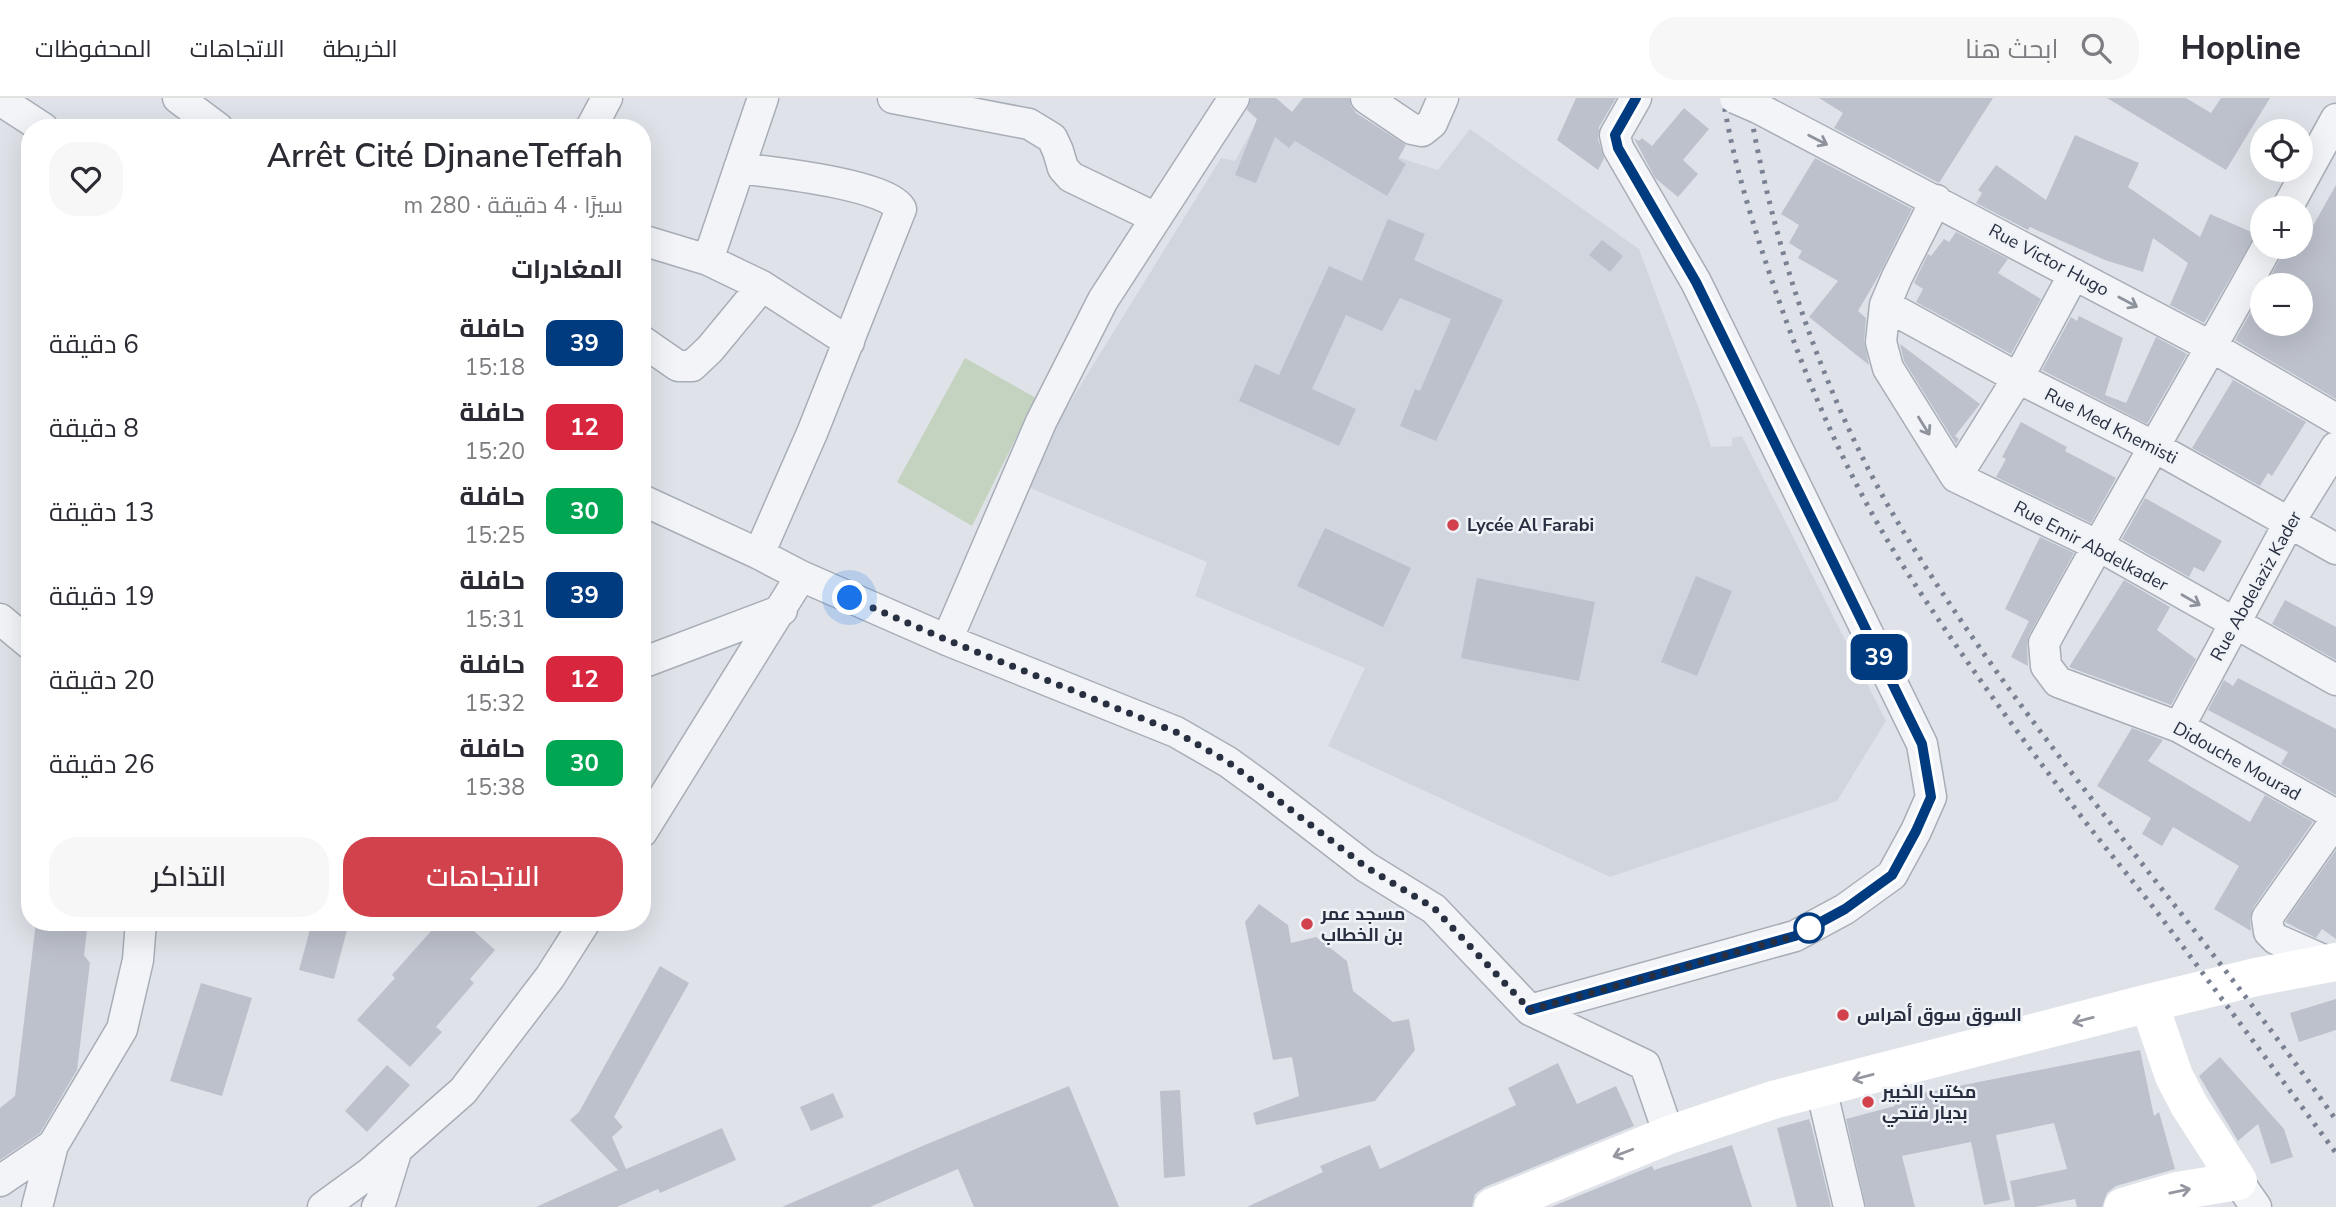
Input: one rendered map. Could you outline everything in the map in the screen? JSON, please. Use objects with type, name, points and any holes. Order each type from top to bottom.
[{"type":"street","points":[[178,98],[206,119]]},
{"type":"street","points":[[596,119],[607,98]]},
{"type":"street","points":[[708,260],[762,98]]},
{"type":"street","points":[[893,98],[1029,124],[1052,138],[1063,168],[1072,177],[1156,218]]},
{"type":"street","points":[[947,640],[1041,422],[1103,300],[1234,98]]},
{"type":"street","points":[[1367,98],[1412,130],[1422,131],[1432,123],[1443,98]]},
{"type":"street","points":[[1530,1010],[1795,936],[1845,909],[1892,875],[1931,797],[1922,744],[1696,282],[1618,148],[1615,135],[1636,98]]},
{"type":"street","points":[[0,100],[29,119]]},
{"type":"street","name":"Rue Victor Hugo","points":[[1746,103],[1790,110],[1936,200],[2212,347],[2336,419]]},
{"type":"street","points":[[2294,196],[2336,118]]},
{"type":"street","points":[[739,167],[829,180],[882,196],[899,205],[901,209],[899,220],[812,433],[759,554]]},
{"type":"street","points":[[1936,200],[1885,305],[1881,342],[1888,368],[1956,477],[2018,378],[2074,274]]},
{"type":"street","points":[[651,243],[708,260],[762,286],[849,342]]},
{"type":"street","points":[[2097,545],[2260,259]]},
{"type":"street","points":[[651,347],[678,366],[692,366],[710,349],[762,286]]},
{"type":"street","name":"Rue Med Khemisti","points":[[1885,305],[2018,378],[2153,446],[2336,549]]},
{"type":"street","name":"Rue Abdelaziz Kader","points":[[2179,727],[2290,521],[2336,447]]},
{"type":"street","name":"Rue Emir Abdelkader","points":[[1956,477],[2097,545],[2234,625],[2336,680]]},
{"type":"street","points":[[651,504],[801,576],[947,640],[1176,732],[1228,762],[1366,867],[1434,908],[1530,1010],[1645,1065],[1669,1135]]},
{"type":"street","name":"Didouche Mourad","points":[[2097,545],[2043,643],[2046,666],[2057,682],[2179,727],[2336,818]]},
{"type":"street","points":[[651,818],[801,576]]},
{"type":"street","points":[[651,660],[782,610]]},
{"type":"street","points":[[0,619],[21,636]]},
{"type":"street","points":[[2333,962],[2276,939],[2269,932],[2267,918],[2336,818]]},
{"type":"street","points":[[37,1207],[53,1145],[122,1029],[138,960],[140,931]]},
{"type":"street","points":[[323,1207],[371,1172],[463,1091],[550,977],[579,931]]},
{"type":"street","points":[[1493,1207],[1731,1112],[2149,1003],[2256,977],[2333,962]]},
{"type":"street","points":[[2149,1003],[2174,1076],[2189,1105],[2247,1194]]},
{"type":"street","points":[[1821,1088],[1849,1207]]},
{"type":"street","points":[[0,1181],[53,1145]]},
{"type":"street","points":[[377,1207],[397,1149]]},
{"type":"street","points":[[2123,1207],[2177,1191],[2247,1194]]},
{"type":"shaded area","name":"Lycée Al Farabi","points":[[1261,114],[1438,170],[1470,129],[1639,249],[1711,447],[1732,446],[1732,438],[1742,436],[1886,721],[1837,801],[1610,877],[1328,746],[1365,668],[1195,596],[1207,562],[1030,488],[1048,438],[1221,158],[1235,161]]},
{"type":"green space","points":[[965,358],[1036,398],[972,526],[897,482]]},
{"type":"building","points":[[1251,98],[1276,98],[1292,112],[1303,98],[1349,98],[1356,113],[1406,145],[1398,159],[1406,164],[1387,196],[1295,141],[1289,148],[1275,137],[1256,183],[1235,175],[1257,119],[1247,110]]},
{"type":"building","points":[[1576,98],[1616,98],[1599,127],[1598,139],[1604,158],[1598,170],[1557,140]]},
{"type":"building","points":[[1819,98],[1993,98],[1939,183],[1834,128],[1843,113]]},
{"type":"building","points":[[2107,98],[2186,98],[2211,113],[2221,98],[2270,98],[2257,119],[2250,119],[2250,131],[2226,170]]},
{"type":"building","points":[[1684,108],[1709,129],[1683,160],[1698,174],[1678,197],[1655,178],[1634,138],[1639,141],[1642,138],[1652,146]]},
{"type":"building","points":[[2075,135],[2139,163],[2128,187],[2200,237],[2210,214],[2250,231],[2250,244],[2204,323],[2170,305],[2188,263],[2153,238],[2143,272],[2105,260],[2030,227],[2028,230],[1976,203],[1982,193],[1978,190],[1996,165],[2046,200]]},
{"type":"building","points":[[1815,158],[1912,209],[1858,311],[1866,318],[1864,341],[1869,365],[1809,317],[1838,281],[1798,258],[1802,251],[1789,243],[1799,225],[1781,214]]},
{"type":"building","points":[[2336,185],[2336,399],[2235,340],[2250,314],[2250,336],[2313,336],[2313,273],[2272,273],[2280,259],[2313,259],[2313,226]]},
{"type":"building","points":[[1388,219],[1425,234],[1414,260],[1503,300],[1436,441],[1400,426],[1415,389],[1420,391],[1451,319],[1400,298],[1382,331],[1346,315],[1312,389],[1356,409],[1339,446],[1239,401],[1255,364],[1279,375],[1329,266],[1362,281]]},
{"type":"building","points":[[1956,232],[2008,259],[1998,273],[2041,299],[2011,354],[1916,302],[1923,289],[1914,283],[1928,254],[1931,256],[1944,239],[1949,242]]},
{"type":"building","points":[[1602,240],[1623,256],[1610,272],[1589,255]]},
{"type":"building","points":[[2079,316],[2123,338],[2105,395],[2126,403],[2156,337],[2187,354],[2147,424],[2042,370],[2071,317],[2077,321]]},
{"type":"building","points":[[1900,344],[1980,404],[1955,436],[1959,439],[1956,444],[1904,361]]},
{"type":"building","points":[[2218,371],[2306,422],[2272,476],[2268,473],[2260,486],[2192,448],[2233,380]]},
{"type":"building","points":[[2021,422],[2067,447],[2065,451],[2116,478],[2091,523],[1996,477],[2006,459],[2002,457]]},
{"type":"building","points":[[2145,498],[2222,541],[2204,572],[2194,567],[2189,577],[2122,539]]},
{"type":"building","points":[[1325,528],[1411,568],[1383,627],[1297,586]]},
{"type":"building","points":[[2040,537],[2074,553],[2029,635],[2028,666],[2011,657],[2029,621],[2005,609]]},
{"type":"building","points":[[1696,576],[1732,591],[1697,676],[1661,662]]},
{"type":"building","points":[[1477,578],[1595,602],[1579,681],[1461,658]]},
{"type":"building","points":[[2124,580],[2170,607],[2157,630],[2196,659],[2171,705],[2069,667]]},
{"type":"building","points":[[2285,600],[2336,627],[2336,660],[2272,624]]},
{"type":"building","points":[[2238,678],[2336,729],[2336,795],[2281,764],[2288,752],[2208,710],[2224,680],[2233,686]]},
{"type":"building","points":[[2132,728],[2163,740],[2148,761],[2250,822],[2265,795],[2313,822],[2253,908],[2251,931],[2214,909],[2239,866],[2173,827],[2162,846],[2142,834],[2151,818],[2097,786]]},
{"type":"building","points":[[2336,850],[2336,939],[2322,929],[2316,938],[2285,922]]},
{"type":"building","points":[[1259,904],[1288,925],[1291,943],[1316,937],[1347,961],[1353,991],[1393,1022],[1409,1019],[1415,1050],[1375,1101],[1256,1125],[1253,1113],[1299,1096],[1292,1057],[1273,1060],[1245,922]]},
{"type":"building","points":[[35,931],[87,931],[84,955],[90,963],[77,1070],[40,1133],[0,1160],[0,1108],[15,1096]]},
{"type":"building","points":[[310,931],[347,931],[334,979],[299,970]]},
{"type":"building","points":[[431,931],[474,931],[495,950],[470,979],[474,983],[436,1027],[442,1032],[410,1067],[357,1020],[395,978],[392,975]]},
{"type":"building","points":[[660,966],[689,983],[614,1117],[623,1127],[612,1137],[626,1169],[722,1128],[736,1160],[660,1193],[658,1189],[617,1207],[536,1207],[618,1170],[570,1120],[579,1112]]},
{"type":"building","points":[[201,983],[252,998],[222,1096],[170,1081]]},
{"type":"building","points":[[2336,999],[2336,1030],[2299,1042],[2290,1013]]},
{"type":"building","points":[[2140,1050],[2154,1116],[2159,1112],[2175,1169],[2116,1186],[2107,1193],[2102,1207],[2077,1207],[2075,1199],[2035,1207],[2015,1207],[2010,1181],[2067,1169],[2054,1123],[1996,1135],[2010,1200],[1984,1205],[1971,1142],[1902,1156],[1915,1207],[1866,1207],[1846,1119],[1895,1106],[1893,1099]]},
{"type":"building","points":[[2220,1057],[2284,1129],[2293,1157],[2271,1164],[2258,1124],[2238,1141],[2199,1076]]},
{"type":"building","points":[[1558,1063],[1577,1104],[1616,1086],[1634,1126],[1485,1187],[1475,1194],[1472,1207],[1247,1207],[1323,1172],[1320,1166],[1370,1145],[1380,1169],[1516,1105],[1508,1088]]},
{"type":"building","points":[[387,1065],[410,1085],[367,1132],[345,1111]]},
{"type":"building","points":[[1069,1086],[1119,1207],[974,1207],[958,1169],[870,1207],[782,1207],[927,1144]]},
{"type":"building","points":[[1180,1090],[1185,1176],[1164,1178],[1160,1091]]},
{"type":"building","points":[[833,1093],[844,1117],[811,1131],[800,1107]]},
{"type":"building","points":[[1809,1119],[1831,1207],[1797,1207],[1777,1128]]},
{"type":"building","points":[[1732,1145],[1752,1207],[1551,1207],[1652,1166],[1654,1170]]},
{"type":"railway","points":[[1723,98],[1742,185],[1782,311],[1828,425],[1884,534],[1945,630],[2009,719],[2336,1153]]},
{"type":"railway","points":[[1748,98],[1771,210],[1805,322],[1849,430],[1903,531],[1952,608],[2005,683],[2336,1120]]},
{"type":"bus line","name":"39","points":[[1530,1010],[1795,936],[1845,909],[1892,875],[1931,797],[1922,744],[1696,282],[1618,148],[1615,135],[1636,98]]},
{"type":"place","name":"Lycée Al Farabi","points":[[1453,525]]},
{"type":"place","name":"مسجد عمر بن الخطاب","points":[[1307,924]]},
{"type":"place","name":"السوق سوق أهراس","points":[[1843,1015]]},
{"type":"place","name":"مكتب الخبير بديار فتحي","points":[[1868,1102]]},
{"type":"route","points":[[850,598],[1176,732],[1228,762],[1366,867],[1434,908],[1530,1010],[1795,936],[1811,927],[1809,928]]}]
